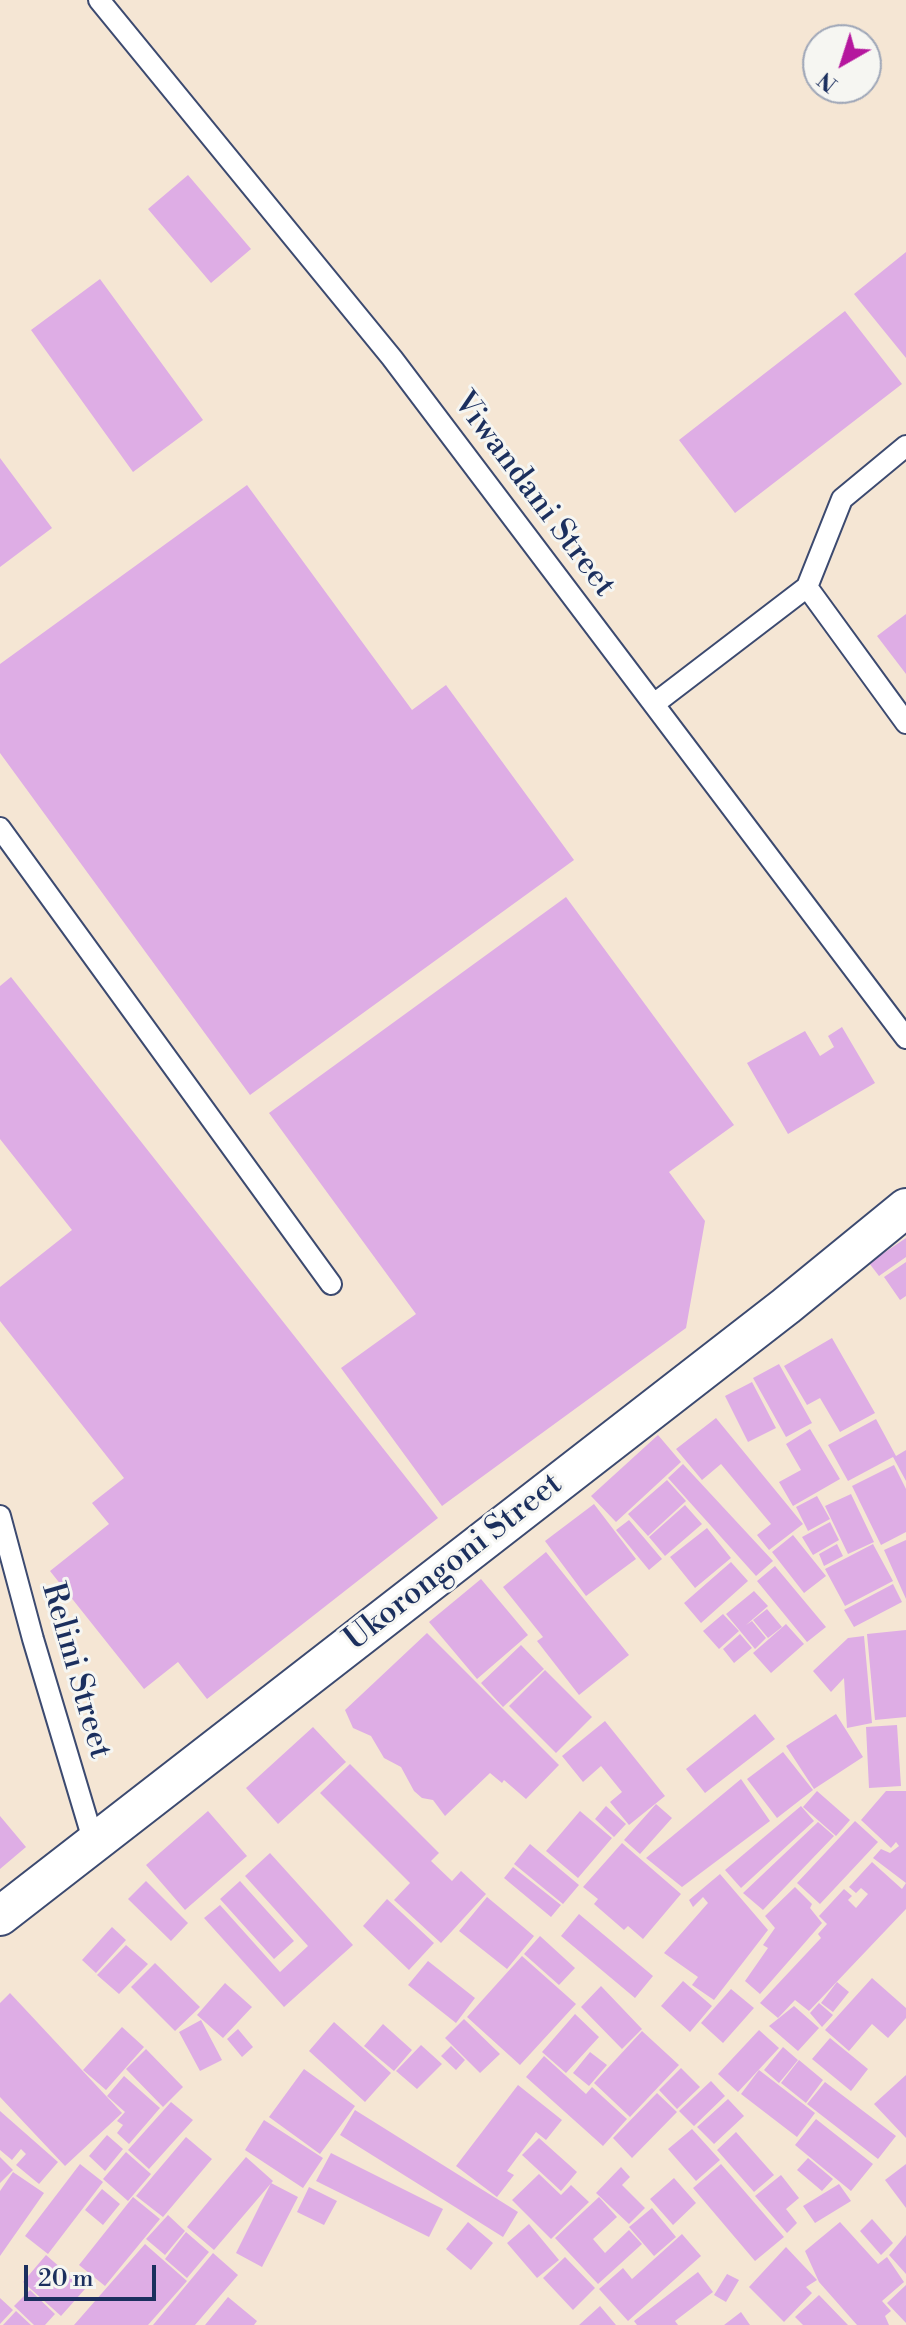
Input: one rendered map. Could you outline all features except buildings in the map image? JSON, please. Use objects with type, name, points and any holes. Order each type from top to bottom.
[{"type":"street","name":"Ukorongoni Street","points":[[0,1916],[786,1306],[906,1208]]},
{"type":"lane","name":"Viwandani Street","points":[[99,0],[392,358],[906,1038]]},
{"type":"lane","points":[[654,704],[807,587],[842,499],[906,446]]},
{"type":"lane","points":[[807,587],[906,723]]},
{"type":"lane","points":[[0,828],[331,1284]]},
{"type":"lane","name":"Relini Street","points":[[0,1516],[94,1843]]}]
